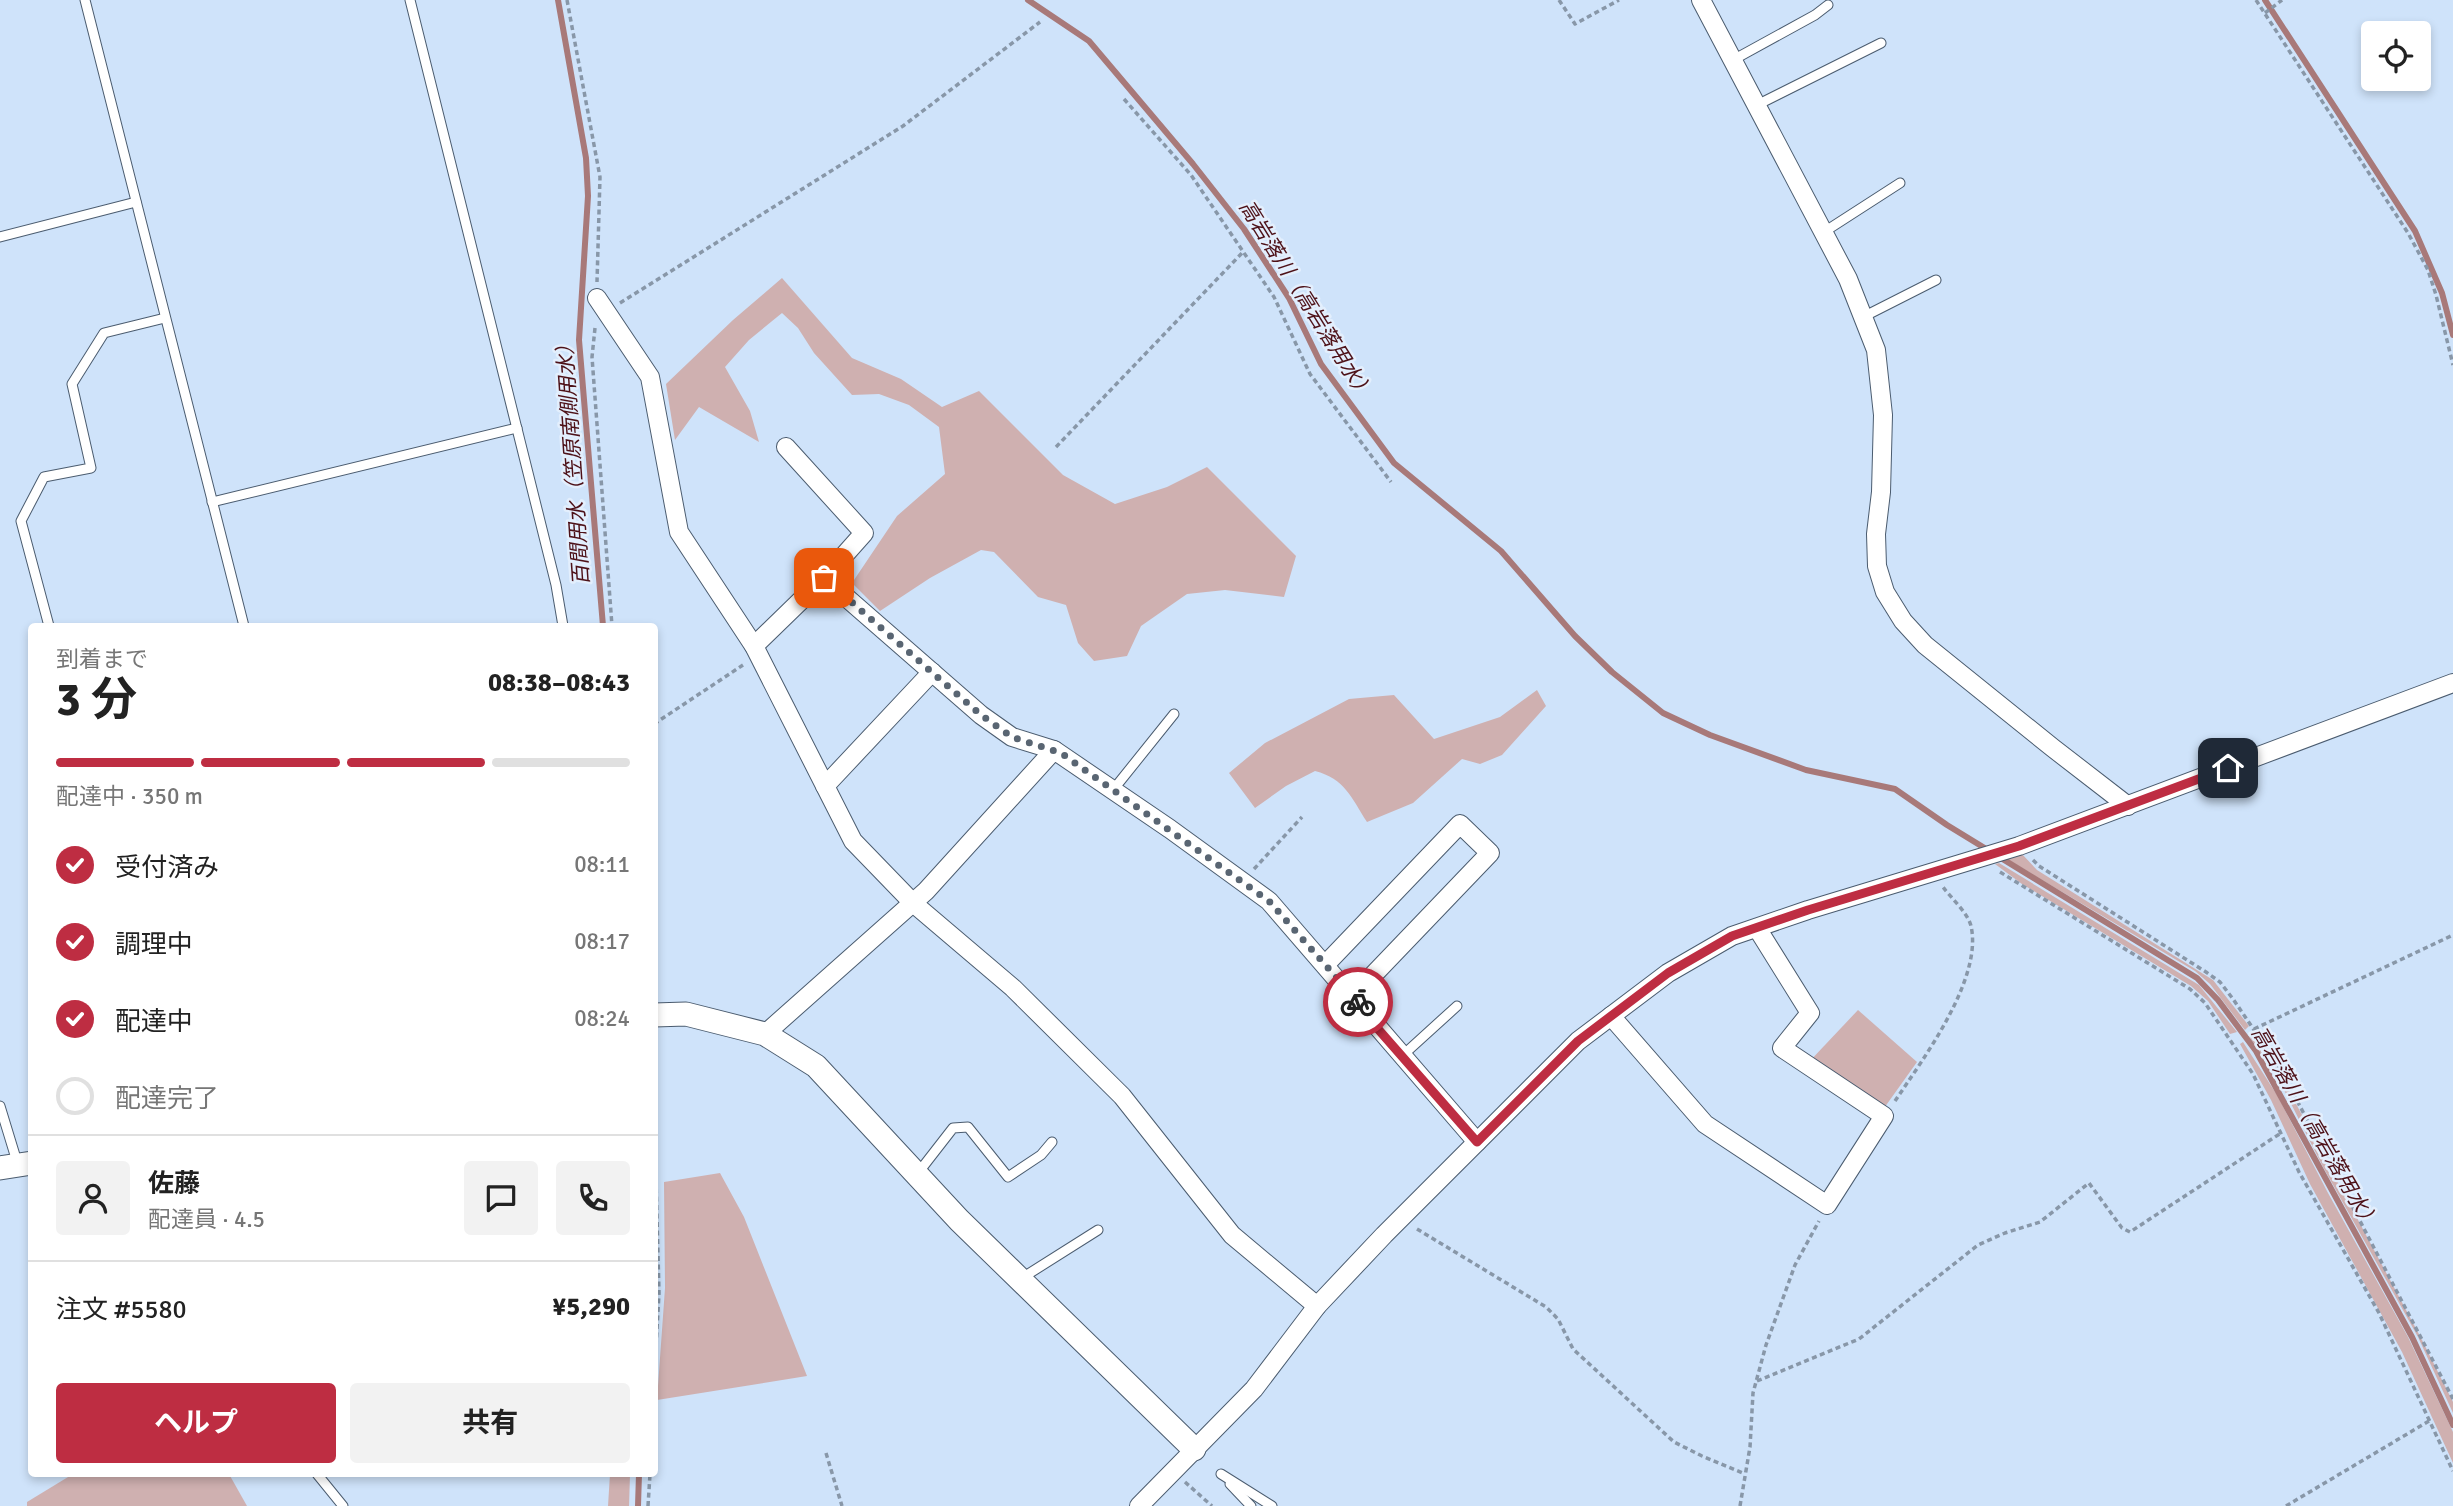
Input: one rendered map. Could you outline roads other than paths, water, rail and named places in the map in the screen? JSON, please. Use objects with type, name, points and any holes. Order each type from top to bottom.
[{"type":"street","points":[[1701,0],[1848,279],[1876,350],[1883,415],[1881,492],[1876,534],[1877,566],[1885,592],[1903,621],[1925,645],[2128,806]]},
{"type":"street","points":[[602,305],[650,377],[679,532],[756,650],[853,841],[912,903],[1013,988],[1112,1086],[1232,1235],[1317,1306]]},
{"type":"street","points":[[756,650],[864,533],[786,447]]},
{"type":"street","points":[[824,578],[981,715],[1012,737],[1054,750],[1243,880],[1269,901],[1477,1142]]},
{"type":"street","points":[[825,786],[932,672]]},
{"type":"street","points":[[1139,1506],[1254,1389],[1317,1306],[1400,1219],[1578,1041],[1668,973],[1732,936],[2019,846],[2453,683]]},
{"type":"street","points":[[765,1034],[926,891],[1054,750]]},
{"type":"street","points":[[1325,965],[1460,824],[1490,853],[1353,996]]},
{"type":"street","points":[[1611,1016],[1705,1124],[1828,1205],[1884,1116],[1782,1048],[1810,1013],[1757,928]]},
{"type":"street","points":[[658,1015],[686,1014],[765,1034],[816,1066],[959,1220],[1194,1449]]},
{"type":"lane","points":[[85,0],[243,623]]},
{"type":"lane","points":[[410,0],[556,585],[562,623]]},
{"type":"lane","points":[[1734,60],[1828,5]]},
{"type":"lane","points":[[1757,105],[1881,43]]},
{"type":"lane","points":[[1824,232],[1900,183]]},
{"type":"lane","points":[[0,237],[136,202]]},
{"type":"lane","points":[[1863,317],[1936,280]]},
{"type":"lane","points":[[48,623],[21,521],[44,477],[90,468],[72,384],[104,333],[165,318]]},
{"type":"lane","points":[[212,502],[517,428]]},
{"type":"lane","points":[[1113,790],[1174,714]]},
{"type":"lane","points":[[1402,1056],[1457,1006]]},
{"type":"lane","points":[[0,1106],[16,1165]]},
{"type":"lane","points":[[917,1175],[953,1128],[968,1127],[1008,1177],[1041,1155],[1052,1142]]},
{"type":"lane","points":[[1020,1279],[1098,1230]]},
{"type":"lane","points":[[1251,1506],[1221,1474],[1272,1506]]},
{"type":"lane","points":[[319,1477],[343,1506]]},
{"type":"waterway","name":"百間用水（笠原南側用水）","points":[[558,0],[586,158],[588,196],[579,340],[603,623]]},
{"type":"waterway","name":"高岩落川（高岩落用水）","points":[[1028,0],[1089,41],[1193,164],[1244,229],[1289,298],[1321,364],[1394,463],[1501,551],[1575,636],[1612,672],[1663,713],[1710,735],[1806,770],[1895,789],[1947,825],[2197,978],[2218,1000],[2256,1051],[2412,1337],[2453,1425]]},
{"type":"waterway","points":[[2265,0],[2415,231],[2442,293],[2453,335]]},
{"type":"waterway","name":"百間用水（笠原南側用水）","points":[[638,1506],[639,1477]]}]
